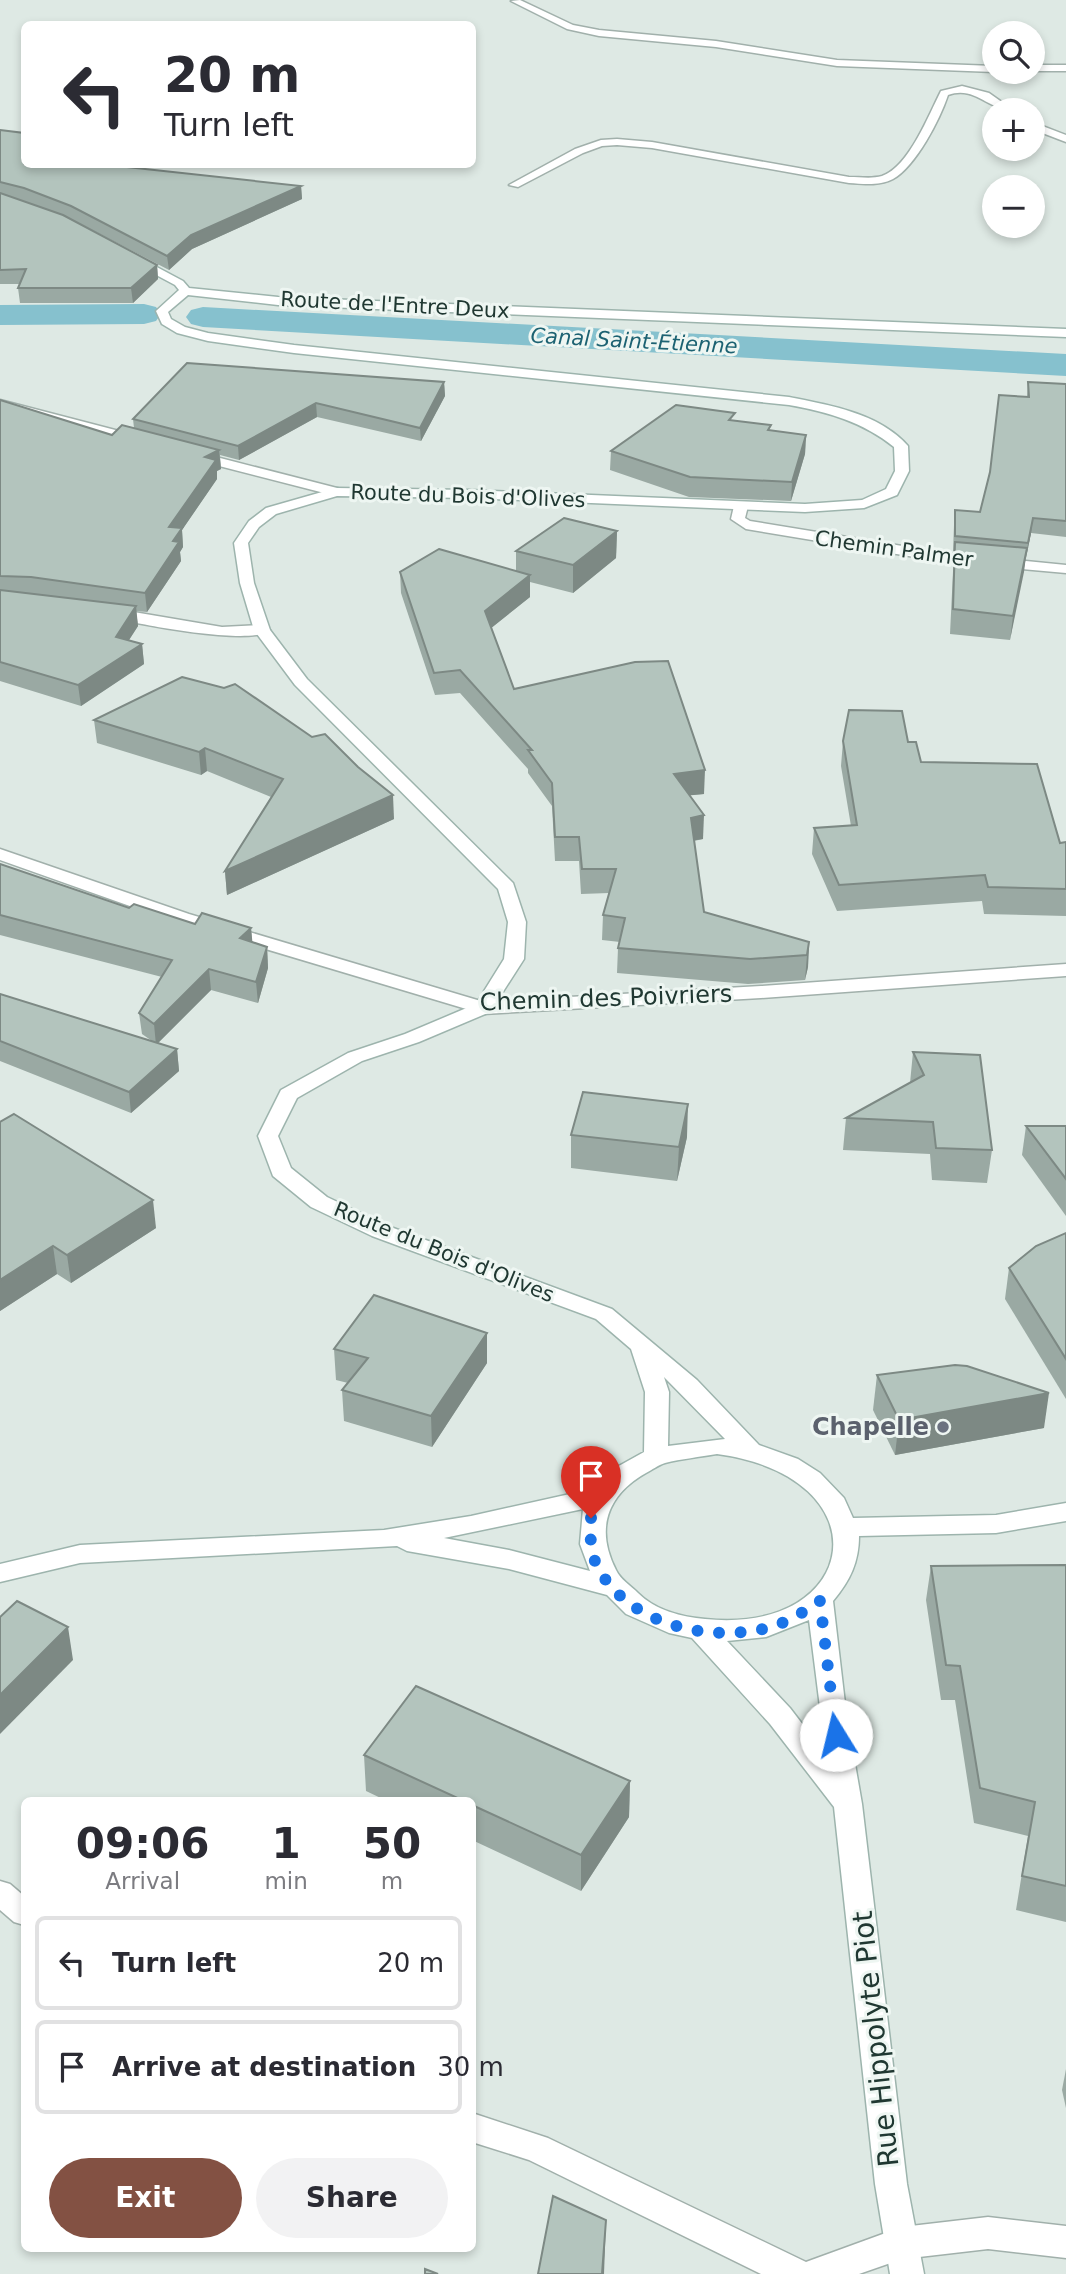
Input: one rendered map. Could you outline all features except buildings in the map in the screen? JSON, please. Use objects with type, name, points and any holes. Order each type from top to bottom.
[{"type":"street","points":[[515,1],[569,27],[599,33],[716,44],[837,63],[982,69]]},
{"type":"street","points":[[1045,68],[1066,68]]},
{"type":"street","points":[[514,185],[579,151],[601,143],[617,142],[652,145],[849,180],[875,181],[892,175],[925,134],[940,108],[944,93],[968,88],[991,98]]},
{"type":"street","points":[[1045,130],[1066,139]]},
{"type":"street","name":"Route de l'Entre Deux","points":[[120,251],[179,283],[186,291],[278,301],[1066,332]]},
{"type":"street","name":"Route du Bois d'Olives","points":[[186,291],[162,311],[166,321],[181,330],[208,337],[294,349],[789,401],[854,416],[883,430],[901,446],[902,471],[892,492],[864,504],[805,508],[457,494],[336,492],[271,511],[254,524],[241,543],[247,583],[262,630],[301,682],[507,887],[517,922],[514,959],[483,1008],[412,1038],[355,1057],[288,1094],[268,1136],[281,1171],[318,1202],[380,1231],[604,1314],[689,1386],[750,1450]]},
{"type":"street","points":[[0,404],[336,492]]},
{"type":"street","name":"Chemin Palmer","points":[[741,506],[738,519],[746,526],[920,555],[1012,566],[1066,569]]},
{"type":"street","points":[[92,610],[222,632],[262,630]]},
{"type":"street","name":"Chemin des Poivriers","points":[[0,854],[182,918],[483,1008],[761,992],[1066,970]]},
{"type":"street","points":[[641,1345],[657,1392],[656,1455]]},
{"type":"street","points":[[717,1446],[750,1450],[783,1461],[811,1479],[832,1501],[845,1527],[847,1554],[839,1578],[820,1601],[796,1617],[768,1628],[736,1632],[702,1631],[666,1623],[634,1607],[610,1586],[596,1564],[590,1541],[591,1518],[600,1496],[633,1465],[656,1455],[685,1447],[717,1446]]},
{"type":"street","points":[[0,1573],[80,1554],[384,1539],[471,1525],[600,1496]]},
{"type":"street","points":[[845,1527],[996,1524],[1066,1512]]},
{"type":"street","points":[[384,1539],[473,1552],[563,1571],[610,1586]]},
{"type":"street","name":"Rue Hippolyte Piot","points":[[820,1601],[832,1712],[848,1804],[891,2184],[904,2258]]},
{"type":"street","points":[[702,1631],[780,1716],[848,1804]]},
{"type":"street","points":[[0,1893],[21,1910]]},
{"type":"street","points":[[476,2128],[537,2148],[796,2274]]},
{"type":"street","points":[[815,2274],[904,2258],[988,2234],[1066,2242]]},
{"type":"waterway","name":"Canal Saint-Étienne","points":[[0,315],[144,314]]},
{"type":"waterway","name":"Canal Saint-Étienne","points":[[203,317],[1066,365]]},
{"type":"place","name":"Chapelle","points":[[943,1427]]},
{"type":"route","points":[[591,1518],[590,1541],[596,1564],[610,1586],[634,1607],[666,1623],[702,1631],[736,1632],[768,1628],[796,1617],[820,1601],[836,1735]]}]
